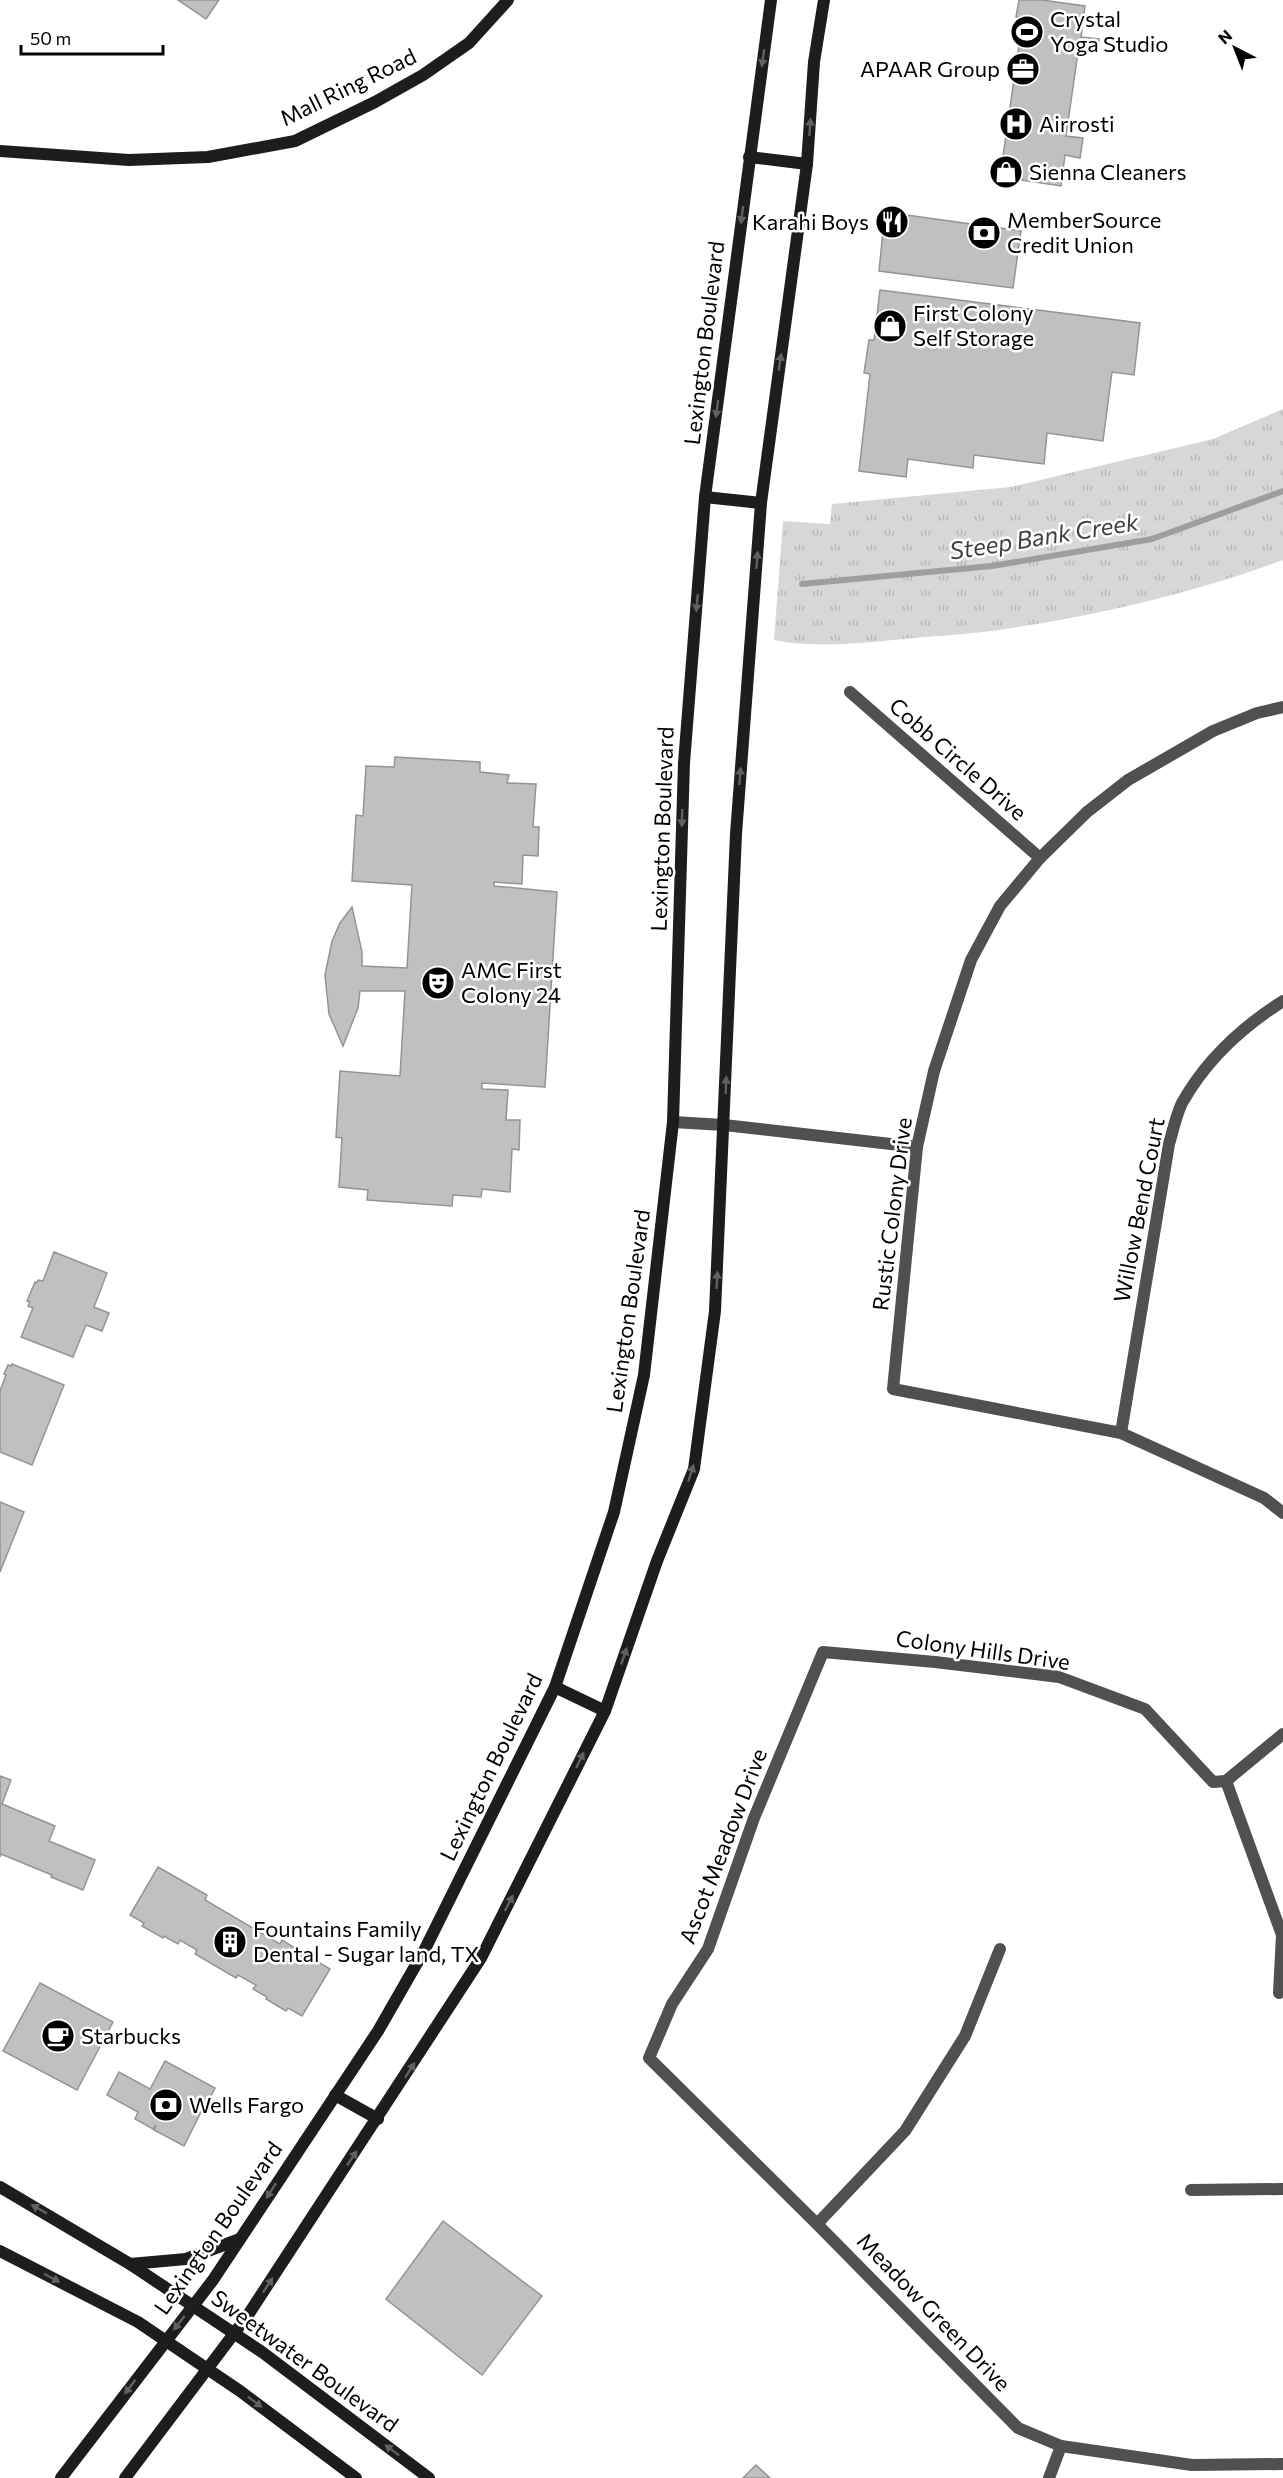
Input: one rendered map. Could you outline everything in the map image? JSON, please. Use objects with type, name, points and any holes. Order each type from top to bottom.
[{"type":"main road","name":"Mall Ring Road","points":[[0,151],[150,159],[208,157],[295,141],[375,102],[423,75],[469,44],[508,0]]},
{"type":"main road","name":"Lexington Boulevard","points":[[61,2478],[193,2306],[240,2239],[378,2031],[426,1949],[555,1687],[614,1512],[644,1375],[673,1122],[684,764],[705,497],[771,0]]},
{"type":"main road","points":[[125,2478],[234,2333],[378,2119],[482,1958],[605,1711],[657,1561],[694,1469],[715,1311],[736,834],[761,503],[807,164],[814,62],[824,0]]},
{"type":"main road","points":[[749,157],[807,164]]},
{"type":"main road","points":[[705,497],[761,503]]},
{"type":"main road","points":[[555,1687],[605,1711]]},
{"type":"main road","points":[[335,2094],[378,2119]]},
{"type":"main road","name":"Sweetwater Boulevard","points":[[0,2187],[130,2264],[234,2333],[429,2478]]},
{"type":"main road","points":[[130,2264],[186,2259],[240,2239]]},
{"type":"main road","points":[[0,2251],[138,2322],[208,2369],[356,2478]]},
{"type":"street","name":"Cobb Circle Drive","points":[[850,692],[1040,858]]},
{"type":"street","name":"Rustic Colony Drive","points":[[1121,1433],[893,1389],[917,1148],[934,1071],[971,960],[1000,906],[1040,858],[1087,812],[1128,780],[1213,731],[1257,713],[1283,707]]},
{"type":"street","name":"Willow Bend Court","points":[[1121,1433],[1169,1144],[1181,1106],[1202,1072],[1234,1037],[1283,1001]]},
{"type":"street","points":[[673,1122],[724,1125],[917,1148]]},
{"type":"street","points":[[1121,1433],[1264,1498],[1283,1513]]},
{"type":"street","name":"Colony Hills Drive","points":[[815,1673],[823,1652],[935,1662],[1059,1677],[1145,1709],[1213,1782],[1226,1781]]},
{"type":"street","name":"Ascot Meadow Drive","points":[[661,2030],[672,2004],[708,1949],[754,1818],[815,1673]]},
{"type":"street","points":[[1279,1993],[1282,1935],[1226,1781],[1283,1734]]},
{"type":"street","points":[[818,2224],[905,2131],[965,2036],[1000,1949]]},
{"type":"street","name":"Meadow Green Drive","points":[[661,2030],[649,2058],[818,2224],[1018,2428],[1060,2446],[1192,2465],[1283,2464]]},
{"type":"street","points":[[1191,2190],[1283,2189]]},
{"type":"street","points":[[1049,2478],[1060,2446]]},
{"type":"green space","points":[[1283,409],[1283,560],[1215,583],[1146,602],[1005,629],[844,644],[807,644],[774,640],[783,521],[830,524],[832,504],[1011,487],[1213,439]]},
{"type":"building","points":[[178,0],[219,0],[206,19]]},
{"type":"building","points":[[1019,0],[1042,0],[1085,6],[1081,37],[1099,39],[1098,47],[1079,45],[1066,136],[1083,138],[1080,158],[1065,155],[1061,186],[1000,177],[1023,17],[1016,17]]},
{"type":"building","points":[[885,212],[1021,231],[1013,288],[879,271]]},
{"type":"building","points":[[880,290],[1140,323],[1134,375],[1112,372],[1103,441],[1047,433],[1044,464],[974,455],[973,468],[908,459],[906,477],[859,471],[870,374],[864,373],[869,340],[874,340]]},
{"type":"building","name":"AMC First Colony 24","points":[[395,757],[480,762],[480,772],[509,775],[507,783],[536,784],[533,827],[539,827],[538,856],[523,855],[522,884],[494,882],[494,886],[557,892],[545,1087],[482,1083],[482,1089],[508,1090],[506,1120],[520,1120],[519,1150],[512,1149],[510,1192],[482,1189],[481,1197],[453,1195],[452,1206],[367,1200],[368,1190],[339,1187],[342,1138],[336,1137],[340,1071],[400,1076],[405,991],[360,991],[358,1008],[343,1046],[329,1014],[325,975],[332,941],[340,923],[352,907],[362,952],[362,966],[407,968],[412,885],[352,881],[356,815],[363,816],[366,766],[394,767]]},
{"type":"building","points":[[54,1252],[107,1273],[94,1307],[109,1313],[102,1331],[86,1325],[73,1357],[21,1337],[33,1308],[28,1306],[30,1302],[27,1301],[35,1282],[43,1281]]},
{"type":"building","points":[[12,1364],[64,1385],[32,1465],[0,1452],[0,1391],[8,1365]]},
{"type":"building","points":[[0,1502],[24,1512],[0,1572]]},
{"type":"building","points":[[0,1776],[11,1780],[2,1804],[55,1826],[49,1841],[95,1860],[83,1890],[1,1854],[0,1857]]},
{"type":"building","name":"Fountains Family Dental - Sugar land, TX","points":[[158,1867],[207,1895],[205,1900],[280,1944],[282,1940],[330,1969],[302,2016],[288,2008],[286,2011],[253,1989],[256,1985],[238,1975],[236,1978],[195,1954],[197,1950],[180,1940],[178,1944],[164,1936],[163,1938],[142,1926],[144,1923],[130,1915]]},
{"type":"building","name":"Starbucks","points":[[40,1983],[113,2022],[77,2090],[3,2051]]},
{"type":"building","name":"Wells Fargo","points":[[165,2061],[215,2088],[204,2110],[198,2107],[197,2109],[202,2110],[184,2146],[154,2130],[156,2125],[153,2129],[135,2119],[138,2112],[107,2095],[119,2072],[150,2089]]},
{"type":"building","points":[[443,2221],[542,2296],[482,2375],[386,2299]]},
{"type":"building","points":[[756,2465],[770,2478],[743,2478]]},
{"type":"waterway","name":"Steep Bank Creek","points":[[802,584],[992,566],[1152,539],[1283,491]]},
{"type":"place","name":"Crystal Yoga Studio","points":[[1027,32]]},
{"type":"place","name":"APAAR Group","points":[[1023,69]]},
{"type":"place","name":"Airrosti","points":[[1016,124]]},
{"type":"place","name":"Sienna Cleaners","points":[[1006,172]]},
{"type":"place","name":"Karahi Boys","points":[[892,222]]},
{"type":"place","name":"MemberSource Credit Union","points":[[984,233]]},
{"type":"place","name":"First Colony Self Storage","points":[[890,326]]},
{"type":"place","name":"AMC First Colony 24","points":[[438,983]]},
{"type":"place","name":"Fountains Family Dental - Sugar land, TX","points":[[230,1942]]},
{"type":"place","name":"Starbucks","points":[[58,2036]]},
{"type":"place","name":"Wells Fargo","points":[[166,2105]]}]
